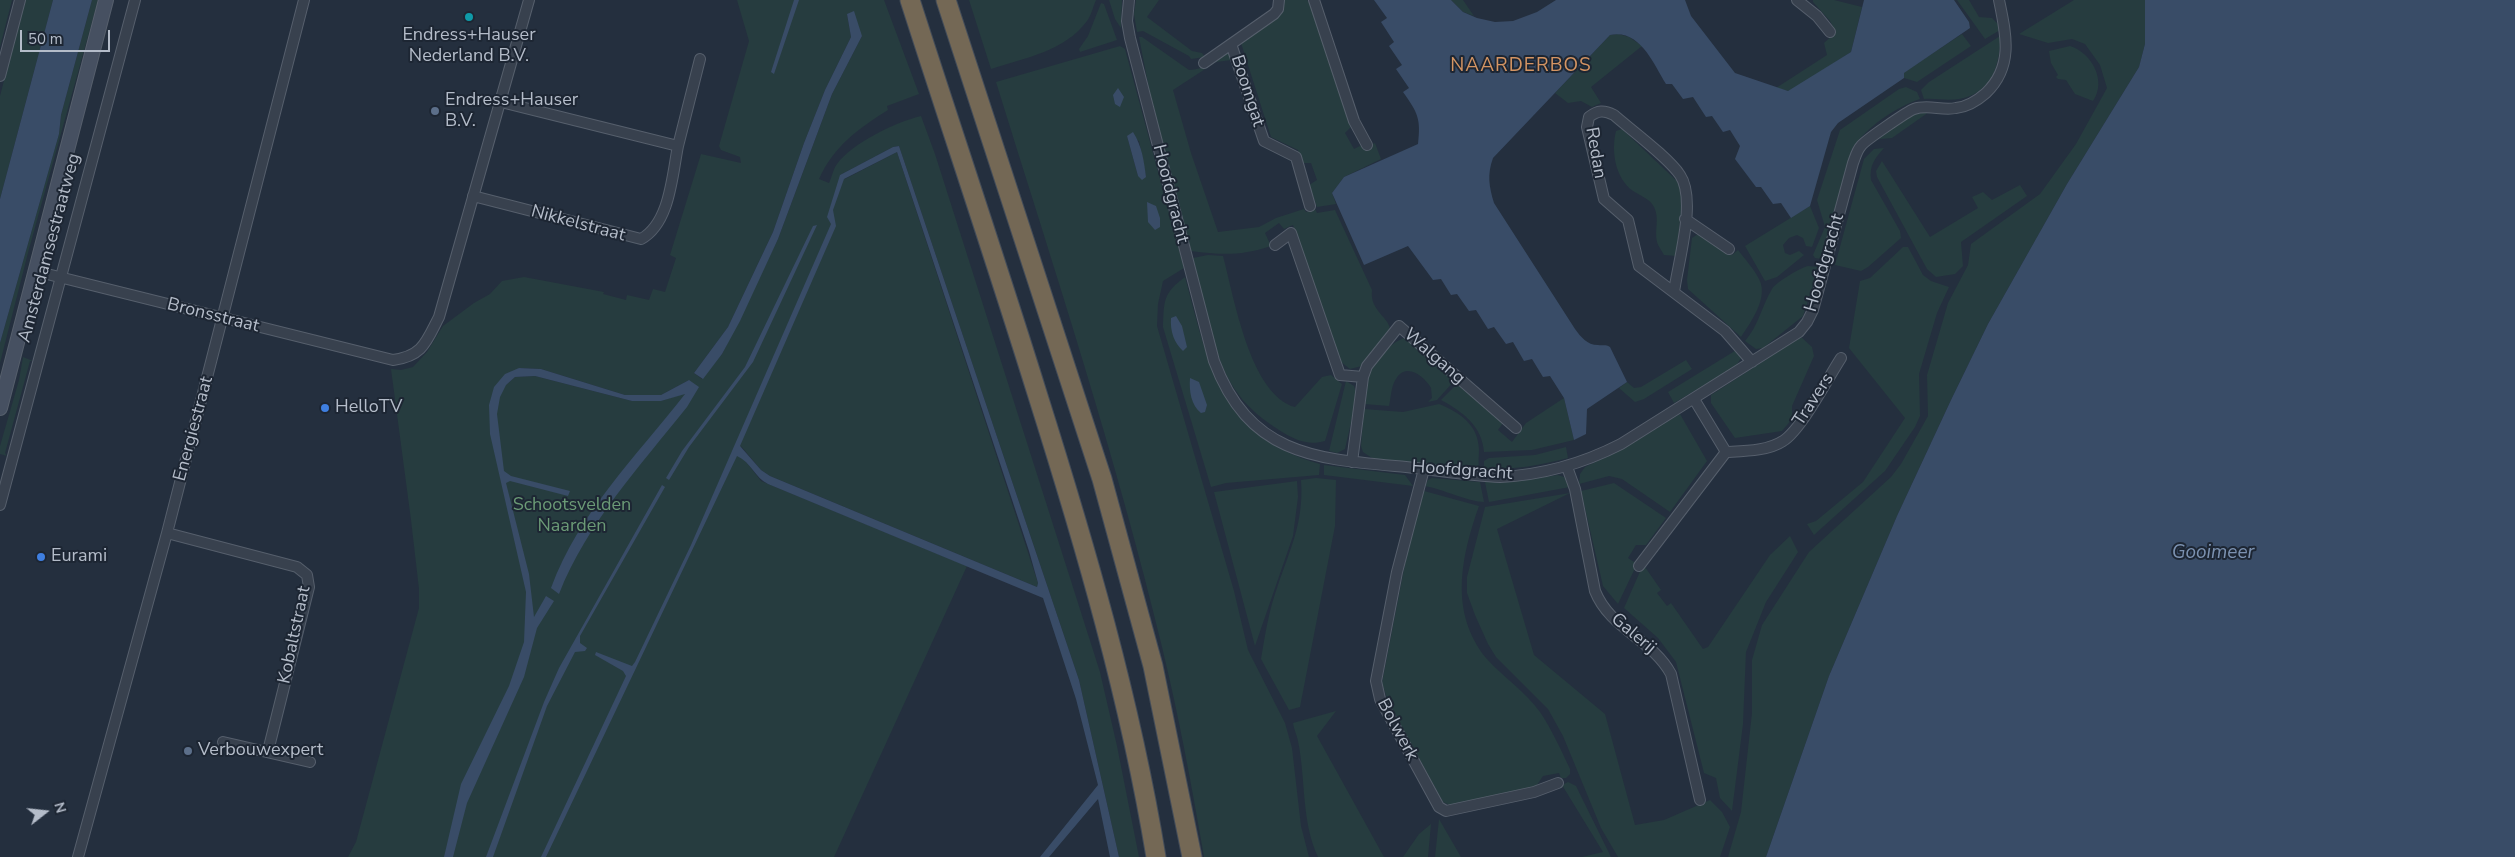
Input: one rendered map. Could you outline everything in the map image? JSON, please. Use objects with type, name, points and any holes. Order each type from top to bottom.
[{"type":"highway","points":[[896,0],[948,117]]},
{"type":"highway","points":[[910,0],[1071,499],[1102,609],[1132,731],[1156,857]]},
{"type":"highway","points":[[946,0],[1102,478],[1153,666],[1192,857]]},
{"type":"highway","points":[[956,0],[965,58]]},
{"type":"street","points":[[0,76],[20,0]]},
{"type":"street","name":"Amsterdamsestraatweg","points":[[0,408],[106,0]]},
{"type":"street","name":"Amsterdamsestraatweg","points":[[0,505],[135,0]]},
{"type":"street","name":"Energiestraat","points":[[78,857],[167,533],[304,0]]},
{"type":"street","points":[[473,196],[529,0]]},
{"type":"street","name":"Hoofdgracht","points":[[1129,0],[1128,21],[1130,38],[1210,345],[1224,383],[1244,411],[1280,443],[1311,455],[1352,462],[1500,477],[1521,476],[1567,467],[1593,459],[1694,399],[1799,332],[1813,310],[1853,163],[1861,145],[1913,109],[1925,106],[1944,110],[1958,108],[1971,103],[1992,87],[2005,63],[2007,46],[1999,0]]},
{"type":"street","name":"Boomgat","points":[[1204,63],[1274,14],[1278,9],[1279,0]]},
{"type":"street","points":[[1314,0],[1354,121],[1367,145]]},
{"type":"street","points":[[1800,1],[1817,16],[1830,32]]},
{"type":"street","name":"Boomgat","points":[[1231,44],[1264,141],[1296,157],[1310,206]]},
{"type":"street","name":"Nikkelstraat","points":[[473,196],[641,239],[652,233],[668,201],[678,146],[700,59]]},
{"type":"street","points":[[501,102],[678,146]]},
{"type":"street","name":"Redan","points":[[1674,292],[1685,219],[1687,191],[1680,175],[1614,115],[1605,111],[1596,112],[1589,117],[1587,127],[1604,199],[1628,220],[1638,266],[1725,332],[1752,362]]},
{"type":"street","name":"Bronsstraat","points":[[35,271],[393,360],[410,358],[424,346],[439,317],[473,196]]},
{"type":"street","points":[[1685,219],[1728,249]]},
{"type":"street","points":[[1275,245],[1291,233],[1340,375],[1363,377]]},
{"type":"street","name":"Walgang","points":[[1352,462],[1363,377],[1367,366],[1399,326],[1516,428]]},
{"type":"street","name":"Travers","points":[[1726,452],[1769,447],[1784,441],[1794,431],[1841,358]]},
{"type":"street","points":[[1639,566],[1726,452],[1694,399]]},
{"type":"street","name":"Galerij","points":[[1567,467],[1575,489],[1595,592],[1602,607],[1657,654],[1671,674],[1700,800]]},
{"type":"street","name":"Bolwerk","points":[[1424,469],[1397,572],[1376,681],[1380,699],[1439,807],[1446,811],[1534,792],[1558,783]]},
{"type":"street","name":"Kobaltstraat","points":[[167,533],[297,567],[307,575],[309,587],[268,751]]},
{"type":"street","points":[[223,742],[310,762]]},
{"type":"green space","points":[[0,0],[12,0],[0,47]]},
{"type":"green space","points":[[25,0],[53,0],[0,199],[0,96]]},
{"type":"green space","points":[[92,0],[98,0],[29,249],[0,363],[0,343],[59,134],[61,115]]},
{"type":"green space","name":"Schootsvelden Naarden","points":[[737,0],[884,0],[919,94],[887,106],[888,110],[857,131],[832,157],[819,179],[829,183],[834,168],[844,156],[875,134],[921,116],[935,154],[1100,672],[1139,857],[1119,857],[1079,680],[899,146],[893,147],[840,175],[845,179],[897,152],[1038,583],[1037,587],[770,476],[761,470],[741,446],[744,459],[761,481],[967,566],[834,857],[348,857],[356,842],[419,608],[419,589],[411,520],[391,369],[401,370],[413,367],[427,352],[443,326],[474,303],[490,294],[502,281],[524,277],[604,292],[603,294],[626,300],[627,295],[649,300],[653,289],[665,292],[676,258],[670,255],[701,154],[741,163],[740,157],[721,150],[719,146],[749,41]],"holes":[[[847,14],[862,36],[832,94],[778,239],[722,354],[702,379],[694,373],[728,327],[773,232],[825,90],[851,37]],[[519,368],[541,369],[625,395],[661,395],[689,380],[685,393],[661,401],[632,401],[535,376],[515,377],[506,385]]]},
{"type":"green space","points":[[969,0],[1096,0],[1087,21],[1068,40],[1031,57],[991,69]]},
{"type":"green space","points":[[1109,0],[1122,0],[1121,28],[1115,19]]},
{"type":"green space","points":[[1136,0],[1159,0],[1147,17],[1192,51],[1202,53],[1205,57],[1191,59],[1189,56],[1143,31],[1137,32],[1134,14]]},
{"type":"green space","points":[[1284,0],[1307,0],[1310,3],[1351,127],[1345,133],[1354,149],[1362,145],[1364,148],[1375,143],[1381,159],[1344,177],[1332,193],[1336,204],[1317,207],[1309,185],[1317,180],[1311,163],[1302,163],[1298,150],[1271,137],[1241,43],[1282,12]]},
{"type":"green space","points":[[1451,0],[1463,0],[1474,16],[1463,12]]},
{"type":"green space","points":[[1813,0],[1834,0],[1862,7],[1851,52],[1794,89],[1788,91],[1776,88],[1827,55],[1824,43],[1836,32],[1830,21]]},
{"type":"green space","points":[[1957,0],[1969,0],[1979,17],[1992,18],[1999,25],[2000,30],[1985,39]]},
{"type":"green space","points":[[2074,0],[2145,0],[2145,44],[2139,67],[2067,184],[1988,324],[1951,400],[1897,516],[1829,676],[1766,857],[1728,857],[1741,812],[1752,713],[1752,660],[1762,625],[1809,552],[1891,477],[1901,464],[1928,416],[1927,375],[1948,303],[1968,265],[1971,244],[2040,194],[2076,144],[2107,88],[2100,65],[2085,44],[2072,39],[2048,43],[2019,34]]},
{"type":"green space","points":[[1101,3],[1104,4],[1117,40],[1080,52],[1079,49],[1088,36]]},
{"type":"green space","points":[[1618,34],[1629,37],[1642,46],[1591,87],[1601,103],[1592,107],[1581,101],[1568,103],[1555,93],[1610,35]]},
{"type":"green space","points":[[1962,34],[1971,46],[1917,82],[1904,78],[1903,73]]},
{"type":"green space","points":[[2000,36],[1999,57],[1996,67],[1992,76],[1979,91],[1959,99],[1924,99],[1921,90],[1929,82]]},
{"type":"green space","points":[[1139,37],[1142,37],[1189,70],[1205,66],[1228,52],[1232,60],[1216,62],[1173,90],[1191,153],[1218,232],[1259,227],[1276,218],[1304,209],[1306,212],[1315,209],[1317,213],[1335,210],[1372,290],[1374,303],[1387,322],[1390,331],[1362,366],[1350,369],[1341,362],[1293,225],[1284,229],[1279,223],[1265,233],[1271,246],[1250,252],[1231,254],[1191,251],[1149,89]]},
{"type":"green space","points":[[1120,46],[1125,49],[1184,268],[1163,281],[1158,304],[1157,326],[1234,591],[1248,650],[1285,723],[1292,748],[1301,826],[1309,857],[1204,857],[1174,700],[1125,504],[1084,363],[996,82]],"holes":[[[1127,136],[1139,141],[1146,177],[1138,176]]]},
{"type":"green space","points":[[2070,46],[2085,55],[2095,69],[2098,85],[2093,101],[2075,94],[2066,80],[2056,77],[2058,75],[2051,63],[2049,51]]},
{"type":"green space","points":[[1906,87],[1917,92],[1920,99],[1901,107],[1882,119],[1852,149],[1822,259],[1815,258],[1813,255],[1825,227],[1817,200],[1840,130],[1899,89]]},
{"type":"green space","points":[[1922,111],[1929,112],[1892,138],[1880,139],[1878,137],[1911,114]]},
{"type":"green space","points":[[1622,129],[1680,184],[1683,195],[1676,256],[1664,255],[1658,245],[1656,238],[1657,216],[1652,204],[1627,186],[1618,172],[1614,147],[1616,131]]},
{"type":"green space","points":[[1884,148],[1873,162],[1871,180],[1900,231],[1901,238],[1861,271],[1835,265],[1864,159],[1874,149]]},
{"type":"green space","points":[[1882,161],[1930,237],[1978,208],[1972,197],[1983,192],[1992,200],[2020,185],[2027,196],[1961,242],[1963,266],[1955,274],[1936,277],[1927,269],[1877,177],[1876,171]]},
{"type":"green space","points":[[1810,206],[1819,228],[1812,247],[1806,246],[1803,238],[1797,235],[1789,238],[1783,245],[1785,253],[1790,255],[1799,251],[1804,255],[1777,277],[1765,281],[1745,246]]},
{"type":"green space","points":[[1698,234],[1732,255],[1738,250],[1752,268],[1762,286],[1758,309],[1741,337],[1688,289],[1687,280],[1692,238]]},
{"type":"green space","points":[[1903,247],[1908,247],[1923,275],[1931,281],[1949,287],[1937,313],[1919,374],[1920,416],[1915,427],[1885,471],[1814,535],[1807,524],[1816,521],[1863,482],[1905,418],[1849,348],[1860,281],[1870,278]]},
{"type":"green space","points":[[1208,255],[1223,256],[1239,319],[1255,365],[1266,384],[1279,399],[1295,407],[1322,377],[1331,375],[1342,384],[1325,441],[1313,443],[1302,441],[1279,430],[1248,405],[1230,381],[1215,348],[1193,258]]},
{"type":"green space","points":[[1808,266],[1819,267],[1803,316],[1763,348],[1756,349],[1745,341],[1754,328],[1774,286],[1788,276]]},
{"type":"green space","points":[[1185,277],[1202,340],[1224,393],[1240,416],[1260,435],[1286,452],[1320,464],[1319,475],[1226,483],[1211,487],[1163,327],[1166,298],[1172,288]]},
{"type":"green space","points":[[1801,337],[1812,347],[1814,356],[1792,406],[1792,419],[1782,431],[1735,438],[1711,403],[1711,395]]},
{"type":"green space","points":[[1405,338],[1455,380],[1437,400],[1428,402],[1432,398],[1431,388],[1428,383],[1415,373],[1405,372],[1400,374],[1394,382],[1389,406],[1364,404],[1366,379],[1369,371],[1388,348]]},
{"type":"green space","points":[[1738,349],[1741,358],[1736,366],[1674,403],[1668,392]]},
{"type":"green space","points":[[23,357],[33,361],[30,361],[5,453],[7,456],[0,454],[0,446],[19,380]]},
{"type":"green space","points":[[1686,360],[1692,369],[1644,399],[1635,402],[1619,388],[1627,382],[1634,388],[1641,387]]},
{"type":"green space","points":[[1346,381],[1354,386],[1357,396],[1345,449],[1337,453],[1329,451]]},
{"type":"green space","points":[[1457,384],[1503,423],[1498,430],[1512,442],[1526,423],[1564,398],[1574,440],[1532,450],[1484,452],[1480,435],[1475,427],[1464,415],[1441,400]]},
{"type":"green space","points":[[1439,404],[1460,415],[1471,426],[1478,440],[1479,469],[1375,460],[1363,452],[1361,446],[1364,409],[1403,412]]},
{"type":"green space","points":[[1680,414],[1707,461],[1670,512],[1622,479],[1609,476],[1579,484],[1580,474],[1585,467],[1628,446]]},
{"type":"green space","points":[[1566,447],[1568,458],[1526,467],[1484,470],[1484,461],[1489,458],[1535,455]]},
{"type":"green space","points":[[1324,465],[1405,475],[1413,486],[1324,475]]},
{"type":"green space","points":[[1558,475],[1564,477],[1570,487],[1489,502],[1485,482],[1511,482]]},
{"type":"green space","points":[[1316,478],[1336,480],[1335,526],[1300,707],[1289,710],[1261,659],[1272,605],[1298,523],[1301,480]]},
{"type":"green space","points":[[1432,478],[1480,482],[1484,502],[1425,486],[1428,480]]},
{"type":"green space","points":[[1297,481],[1298,497],[1293,536],[1255,646],[1214,492]]},
{"type":"green space","points":[[1614,483],[1666,518],[1646,545],[1636,545],[1628,558],[1637,564],[1618,604],[1603,586],[1581,491]]},
{"type":"green space","points":[[1424,491],[1479,506],[1467,545],[1464,564],[1462,584],[1467,622],[1474,640],[1486,658],[1528,697],[1540,712],[1570,769],[1570,774],[1566,778],[1561,778],[1559,773],[1543,776],[1535,788],[1452,806],[1443,802],[1389,704],[1382,683],[1409,543]]},
{"type":"green space","points":[[1570,493],[1497,529],[1534,655],[1605,714],[1635,825],[1664,820],[1710,800],[1722,812],[1730,827],[1720,857],[1618,857],[1601,828],[1563,736],[1548,709],[1496,657],[1475,615],[1467,593],[1467,577],[1485,507]]},
{"type":"green space","points":[[1790,536],[1798,552],[1766,602],[1746,652],[1743,724],[1732,811],[1720,798],[1716,778],[1704,773],[1676,662],[1658,638],[1624,608],[1642,567],[1645,567],[1661,590],[1657,593],[1667,606],[1671,603],[1703,649],[1708,647],[1770,555]]},
{"type":"green space","points":[[1336,711],[1317,736],[1384,857],[1318,857],[1313,843],[1306,814],[1298,739],[1293,723]]},
{"type":"green space","points":[[1568,782],[1576,786],[1611,857],[1582,857],[1603,852],[1562,785]]},
{"type":"green space","points":[[1439,819],[1461,857],[1435,857]]},
{"type":"green space","points":[[1431,824],[1428,857],[1403,857],[1419,834]]},
{"type":"water","points":[[53,0],[92,0],[61,115],[59,134],[0,343],[0,199]]},
{"type":"water","points":[[794,0],[799,0],[774,74],[771,72]]},
{"type":"water","points":[[1374,0],[1451,0],[1463,12],[1477,18],[1495,22],[1513,21],[1537,12],[1556,0],[1685,0],[1691,16],[1735,73],[1788,91],[1851,52],[1864,0],[1954,0],[1969,22],[1970,28],[1904,73],[1904,78],[1838,123],[1831,132],[1810,206],[1791,218],[1781,203],[1773,204],[1761,187],[1756,187],[1735,159],[1740,146],[1730,130],[1723,132],[1712,116],[1706,117],[1693,97],[1683,99],[1672,84],[1666,84],[1644,49],[1637,42],[1630,37],[1610,35],[1493,158],[1489,175],[1494,203],[1575,329],[1587,342],[1610,347],[1627,382],[1587,409],[1586,434],[1574,440],[1564,398],[1550,376],[1543,377],[1532,359],[1524,361],[1513,342],[1506,344],[1494,327],[1488,329],[1476,310],[1469,311],[1457,294],[1451,295],[1441,279],[1433,280],[1408,246],[1364,265],[1332,193],[1344,177],[1418,144],[1419,135],[1417,116],[1403,92],[1409,88],[1396,69],[1402,65],[1389,46],[1394,42],[1381,22],[1387,18]]},
{"type":"water","name":"Gooimeer","points":[[2145,0],[2515,0],[2515,857],[1766,857],[1829,676],[1897,516],[1951,400],[1988,324],[2067,184],[2139,67],[2145,44]]},
{"type":"water","points":[[854,11],[862,36],[832,94],[778,239],[740,321],[722,354],[703,379],[694,373],[728,327],[773,232],[825,90],[851,37],[847,14]]},
{"type":"water","points":[[1118,88],[1124,97],[1120,107],[1115,104],[1113,95]]},
{"type":"water","points":[[1133,132],[1141,148],[1146,177],[1142,180],[1138,176],[1127,136]]},
{"type":"water","points":[[899,146],[1079,680],[1119,857],[1110,857],[1098,799],[1049,857],[1040,857],[1098,785],[1076,699],[1043,598],[768,484],[746,462],[737,456],[546,857],[541,857],[626,676],[623,671],[595,655],[596,652],[632,666],[635,662],[691,545],[831,224],[827,217],[840,175],[893,147]],"holes":[[[897,152],[1038,583],[1037,587],[770,476],[761,470],[740,446],[836,226],[833,210],[844,179]]]},
{"type":"water","points":[[1147,202],[1156,206],[1160,218],[1160,227],[1155,230],[1148,222]]},
{"type":"water","points":[[817,225],[753,362],[689,447],[669,480],[666,478],[682,451],[745,367],[813,226]]},
{"type":"water","points":[[1176,316],[1182,326],[1187,347],[1183,351],[1177,344],[1171,328],[1171,318]]},
{"type":"water","points":[[519,368],[541,369],[625,395],[661,395],[689,380],[699,387],[687,407],[633,473],[599,519],[584,543],[559,594],[551,588],[577,534],[610,486],[685,394],[661,401],[632,401],[535,376],[515,377],[506,385],[500,397],[497,414],[504,471],[511,476],[570,491],[568,496],[510,481],[506,483],[529,574],[534,617],[546,596],[554,601],[537,628],[524,677],[467,803],[453,857],[444,857],[461,784],[509,686],[524,642],[526,592],[490,434],[489,405],[494,387],[505,374]]},
{"type":"water","points":[[1190,378],[1199,382],[1207,405],[1205,412],[1201,413],[1193,402],[1190,393]]},
{"type":"water","points":[[662,485],[665,487],[580,636],[580,643],[587,648],[585,651],[575,652],[547,706],[493,857],[486,857],[544,702],[559,668]]},
{"type":"place","name":"Endress+Hauser Nederland B.V.","points":[[469,17]]},
{"type":"place","name":"Endress+Hauser B.V.","points":[[435,111]]},
{"type":"place","name":"HelloTV","points":[[325,408]]},
{"type":"place","name":"Eurami","points":[[41,557]]},
{"type":"place","name":"Verbouwexpert","points":[[188,751]]},
{"type":"district","name":"NAARDERBOS","points":[[1521,66]]}]
